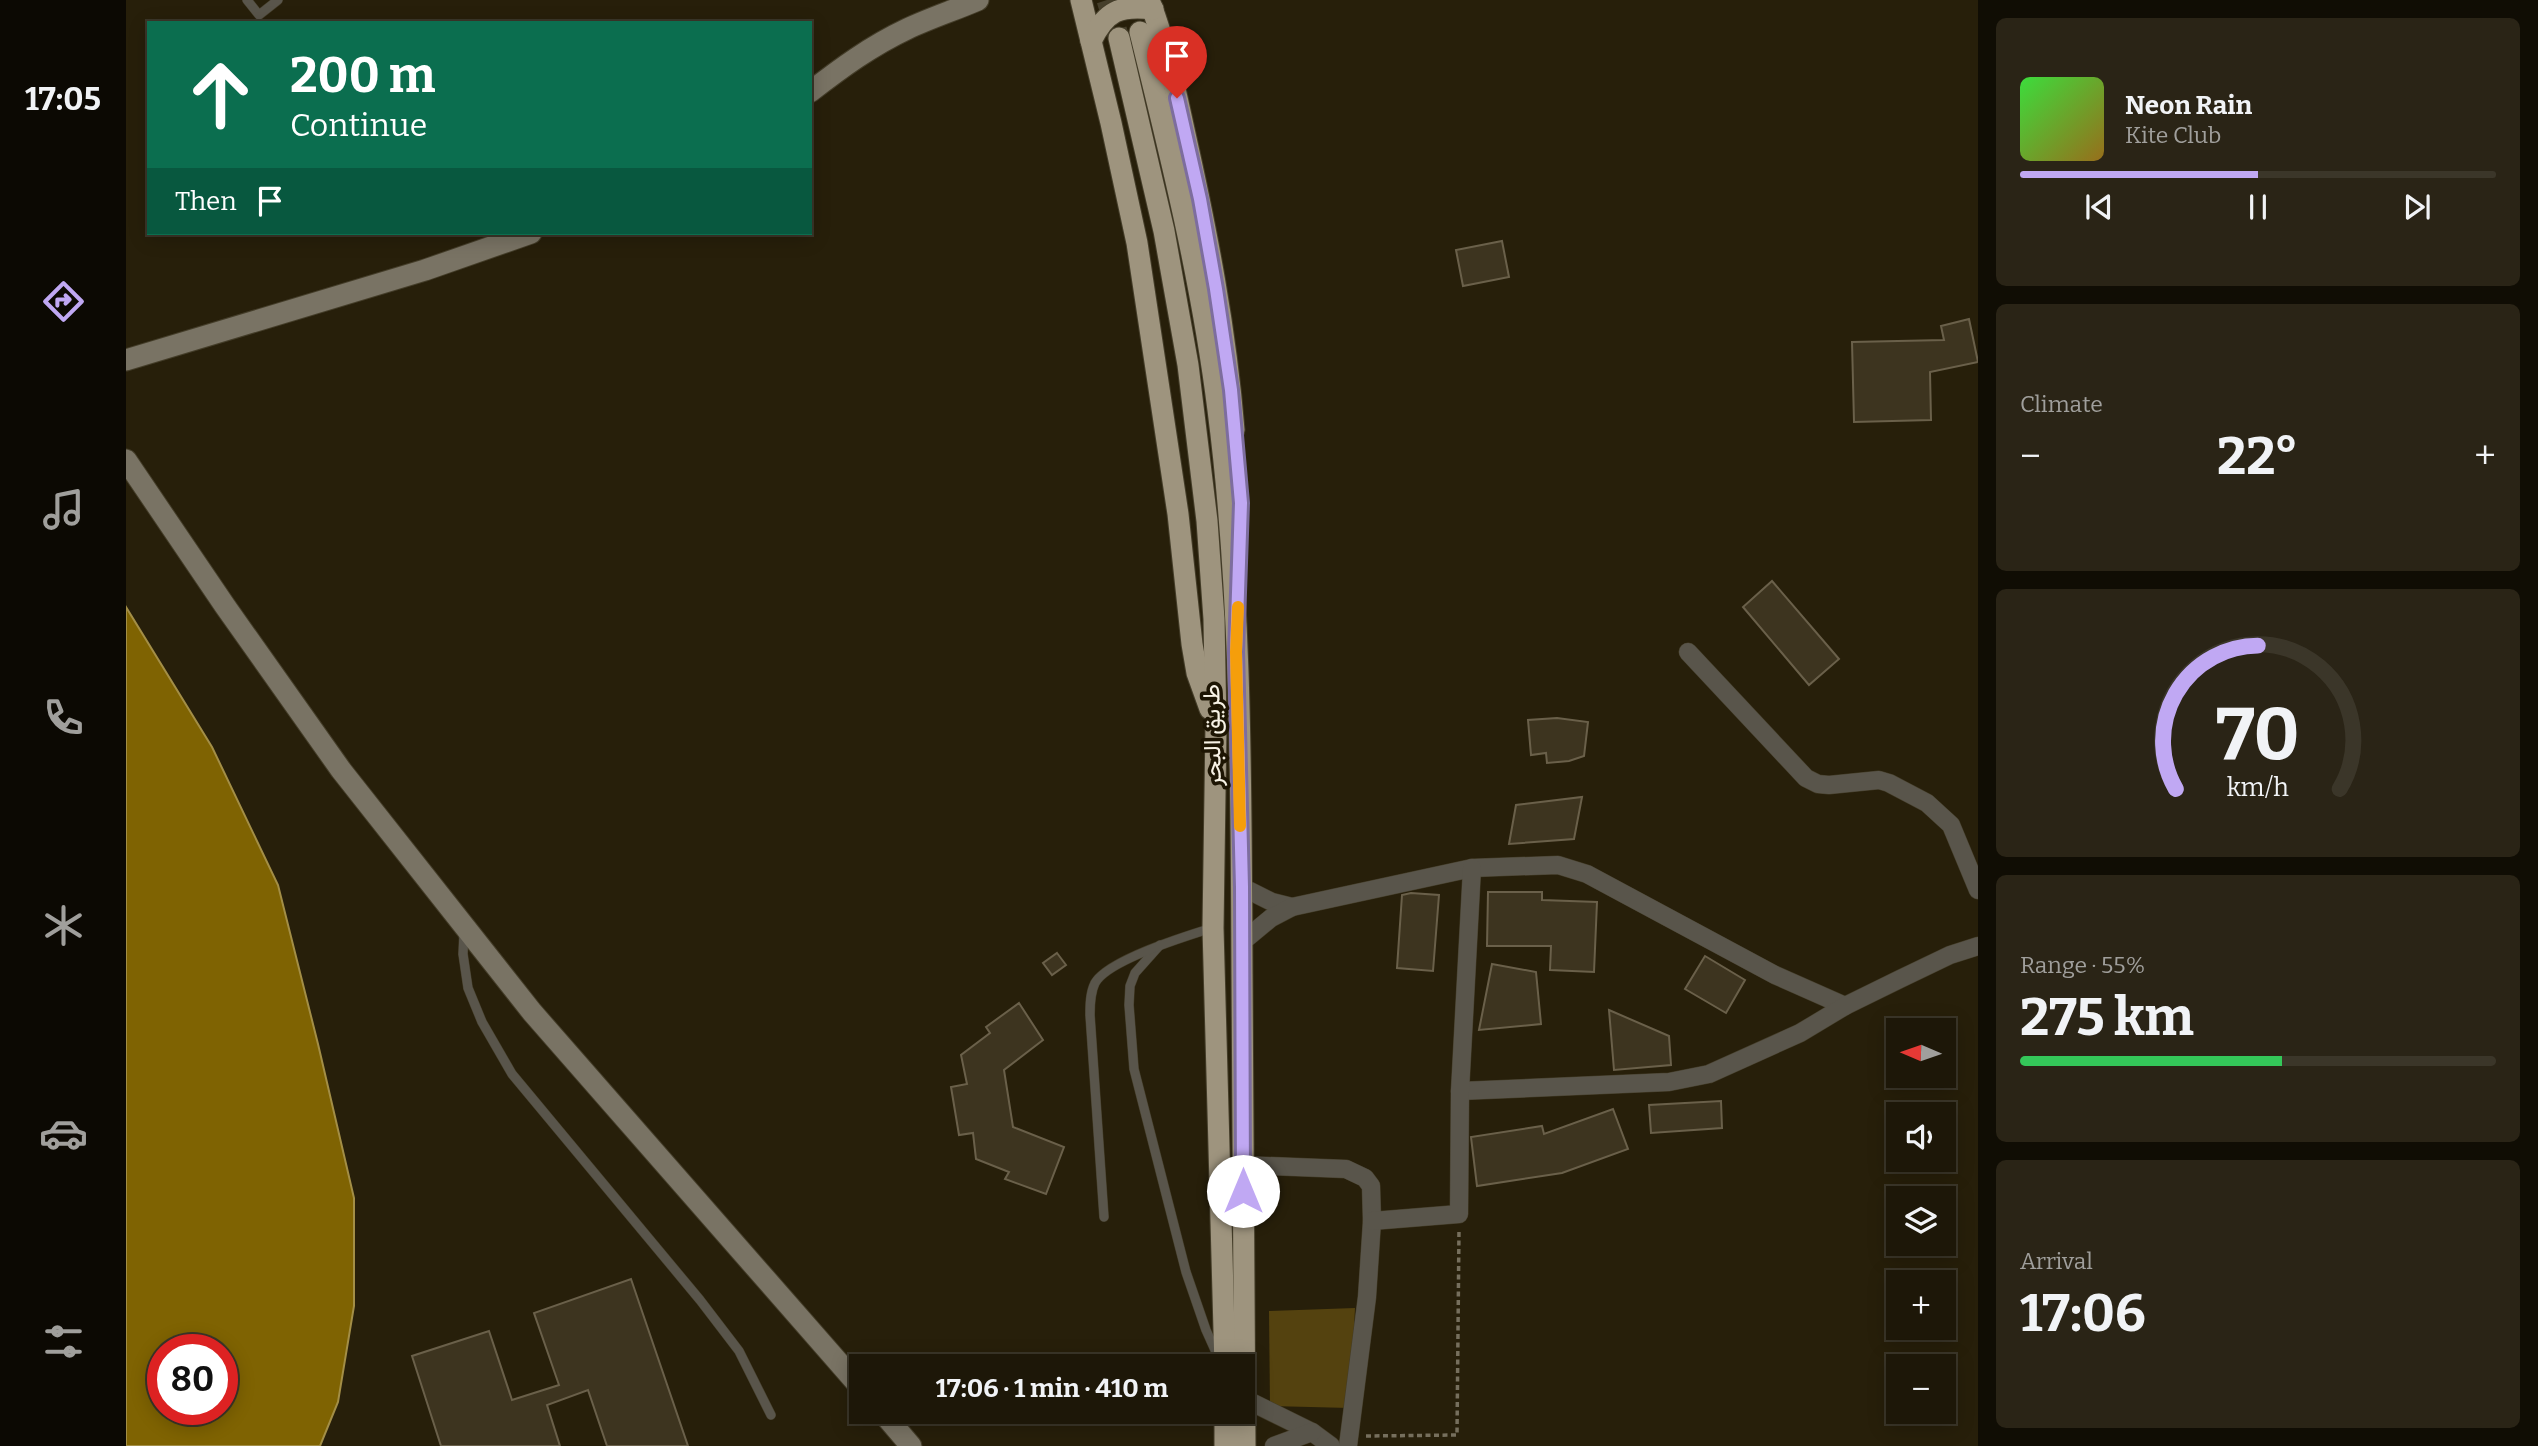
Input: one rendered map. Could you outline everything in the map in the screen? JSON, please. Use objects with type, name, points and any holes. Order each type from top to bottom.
[{"type":"highway","points":[[1081,0],[1127,195],[1148,310],[1178,514],[1196,673],[1216,726]]},
{"type":"highway","points":[[1091,41],[1098,26],[1116,11],[1151,5],[1171,73],[1200,199],[1231,390],[1241,525],[1236,652]]},
{"type":"highway","name":"طريق البحر","points":[[1140,32],[1182,203],[1209,340],[1225,480],[1236,652],[1242,887],[1244,1354]]},
{"type":"highway","name":"طريق البحر","points":[[1119,38],[1164,231],[1188,365],[1208,520],[1214,619],[1216,726],[1213,928],[1223,1354]]},
{"type":"highway","points":[[1225,1424],[1225,1446]]},
{"type":"highway","name":"طريق البحر","points":[[1245,1424],[1245,1446]]},
{"type":"main road","points":[[812,90],[851,61],[908,28],[979,0]]},
{"type":"main road","points":[[126,360],[425,270],[525,235]]},
{"type":"main road","points":[[126,460],[225,607],[341,770],[532,1012],[849,1374]]},
{"type":"main road","points":[[892,1424],[911,1446]]},
{"type":"street","points":[[1688,653],[1806,778],[1818,784],[1829,785],[1879,780],[1910,794],[1941,814],[1951,825],[1978,890]]},
{"type":"street","points":[[1242,942],[1271,918],[1292,907],[1472,867],[1541,864],[1573,868],[1775,975],[1845,1006]]},
{"type":"street","points":[[1373,1221],[1459,1214],[1460,1091],[1472,867]]},
{"type":"street","points":[[1242,887],[1272,902],[1292,907]]},
{"type":"street","points":[[1460,1091],[1588,1087],[1690,1079],[1737,1063],[1800,1033],[1845,1006],[1950,956],[1978,946]]},
{"type":"street","points":[[1242,1165],[1335,1168],[1357,1173],[1371,1186],[1373,1221],[1367,1297],[1349,1441]]},
{"type":"street","points":[[1255,1404],[1312,1432],[1329,1446]]},
{"type":"street","points":[[1274,1446],[1312,1432]]},
{"type":"lane","points":[[247,0],[259,15],[278,0]]},
{"type":"lane","points":[[465,927],[463,954],[468,988],[482,1021],[512,1074],[700,1300],[739,1351],[771,1415]]},
{"type":"lane","points":[[1104,1217],[1090,1015],[1090,997],[1095,983],[1104,974],[1160,945],[1213,928]]},
{"type":"lane","points":[[1160,945],[1135,973],[1130,986],[1134,1069],[1186,1272],[1217,1354]]},
{"type":"path","points":[[1349,1441],[1457,1435],[1459,1214]]},
{"type":"shaded area","points":[[126,607],[212,747],[278,885],[354,1198],[354,1306],[338,1402],[320,1446],[126,1446]]},
{"type":"shaded area","points":[[1355,1308],[1350,1408],[1270,1406],[1269,1311]]},
{"type":"building","points":[[1502,241],[1509,277],[1463,286],[1456,250]]},
{"type":"building","points":[[1969,319],[1978,362],[1930,372],[1931,420],[1854,422],[1852,342],[1944,340],[1941,326]]},
{"type":"building","points":[[1772,581],[1839,659],[1809,685],[1743,607]]},
{"type":"building","points":[[1557,718],[1588,722],[1584,756],[1569,761],[1547,763],[1546,753],[1531,755],[1528,720]]},
{"type":"building","points":[[1582,797],[1574,839],[1509,844],[1516,805]]},
{"type":"building","points":[[1488,892],[1542,892],[1542,900],[1597,902],[1594,972],[1550,970],[1551,946],[1487,946]]},
{"type":"building","points":[[1402,895],[1439,895],[1433,971],[1397,968]]},
{"type":"building","points":[[1057,953],[1066,965],[1052,975],[1043,963]]},
{"type":"building","points":[[1705,956],[1745,980],[1726,1013],[1685,989]]},
{"type":"building","points":[[1492,964],[1536,972],[1541,1024],[1479,1030]]},
{"type":"building","points":[[1019,1003],[1043,1040],[1004,1070],[1013,1127],[1064,1147],[1046,1194],[1005,1179],[1009,1172],[976,1159],[973,1133],[959,1135],[951,1087],[967,1084],[961,1055],[990,1033],[986,1027]]},
{"type":"building","points":[[1609,1010],[1669,1036],[1671,1065],[1614,1070]]},
{"type":"building","points":[[1721,1101],[1722,1128],[1651,1133],[1649,1105]]},
{"type":"building","points":[[1613,1109],[1628,1149],[1562,1173],[1477,1186],[1471,1137],[1542,1126],[1544,1134]]},
{"type":"building","points":[[631,1279],[688,1446],[607,1446],[588,1390],[547,1405],[560,1446],[441,1446],[412,1356],[489,1331],[512,1400],[559,1385],[534,1313]]},
{"type":"tunnel","points":[[1107,0],[1119,38]]},
{"type":"slow traffic","points":[[1238,607],[1236,652],[1240,826]]},
{"type":"route","points":[[1177,98],[1200,199],[1216,289],[1231,390],[1241,503],[1236,652],[1242,887],[1243,1191]]}]
